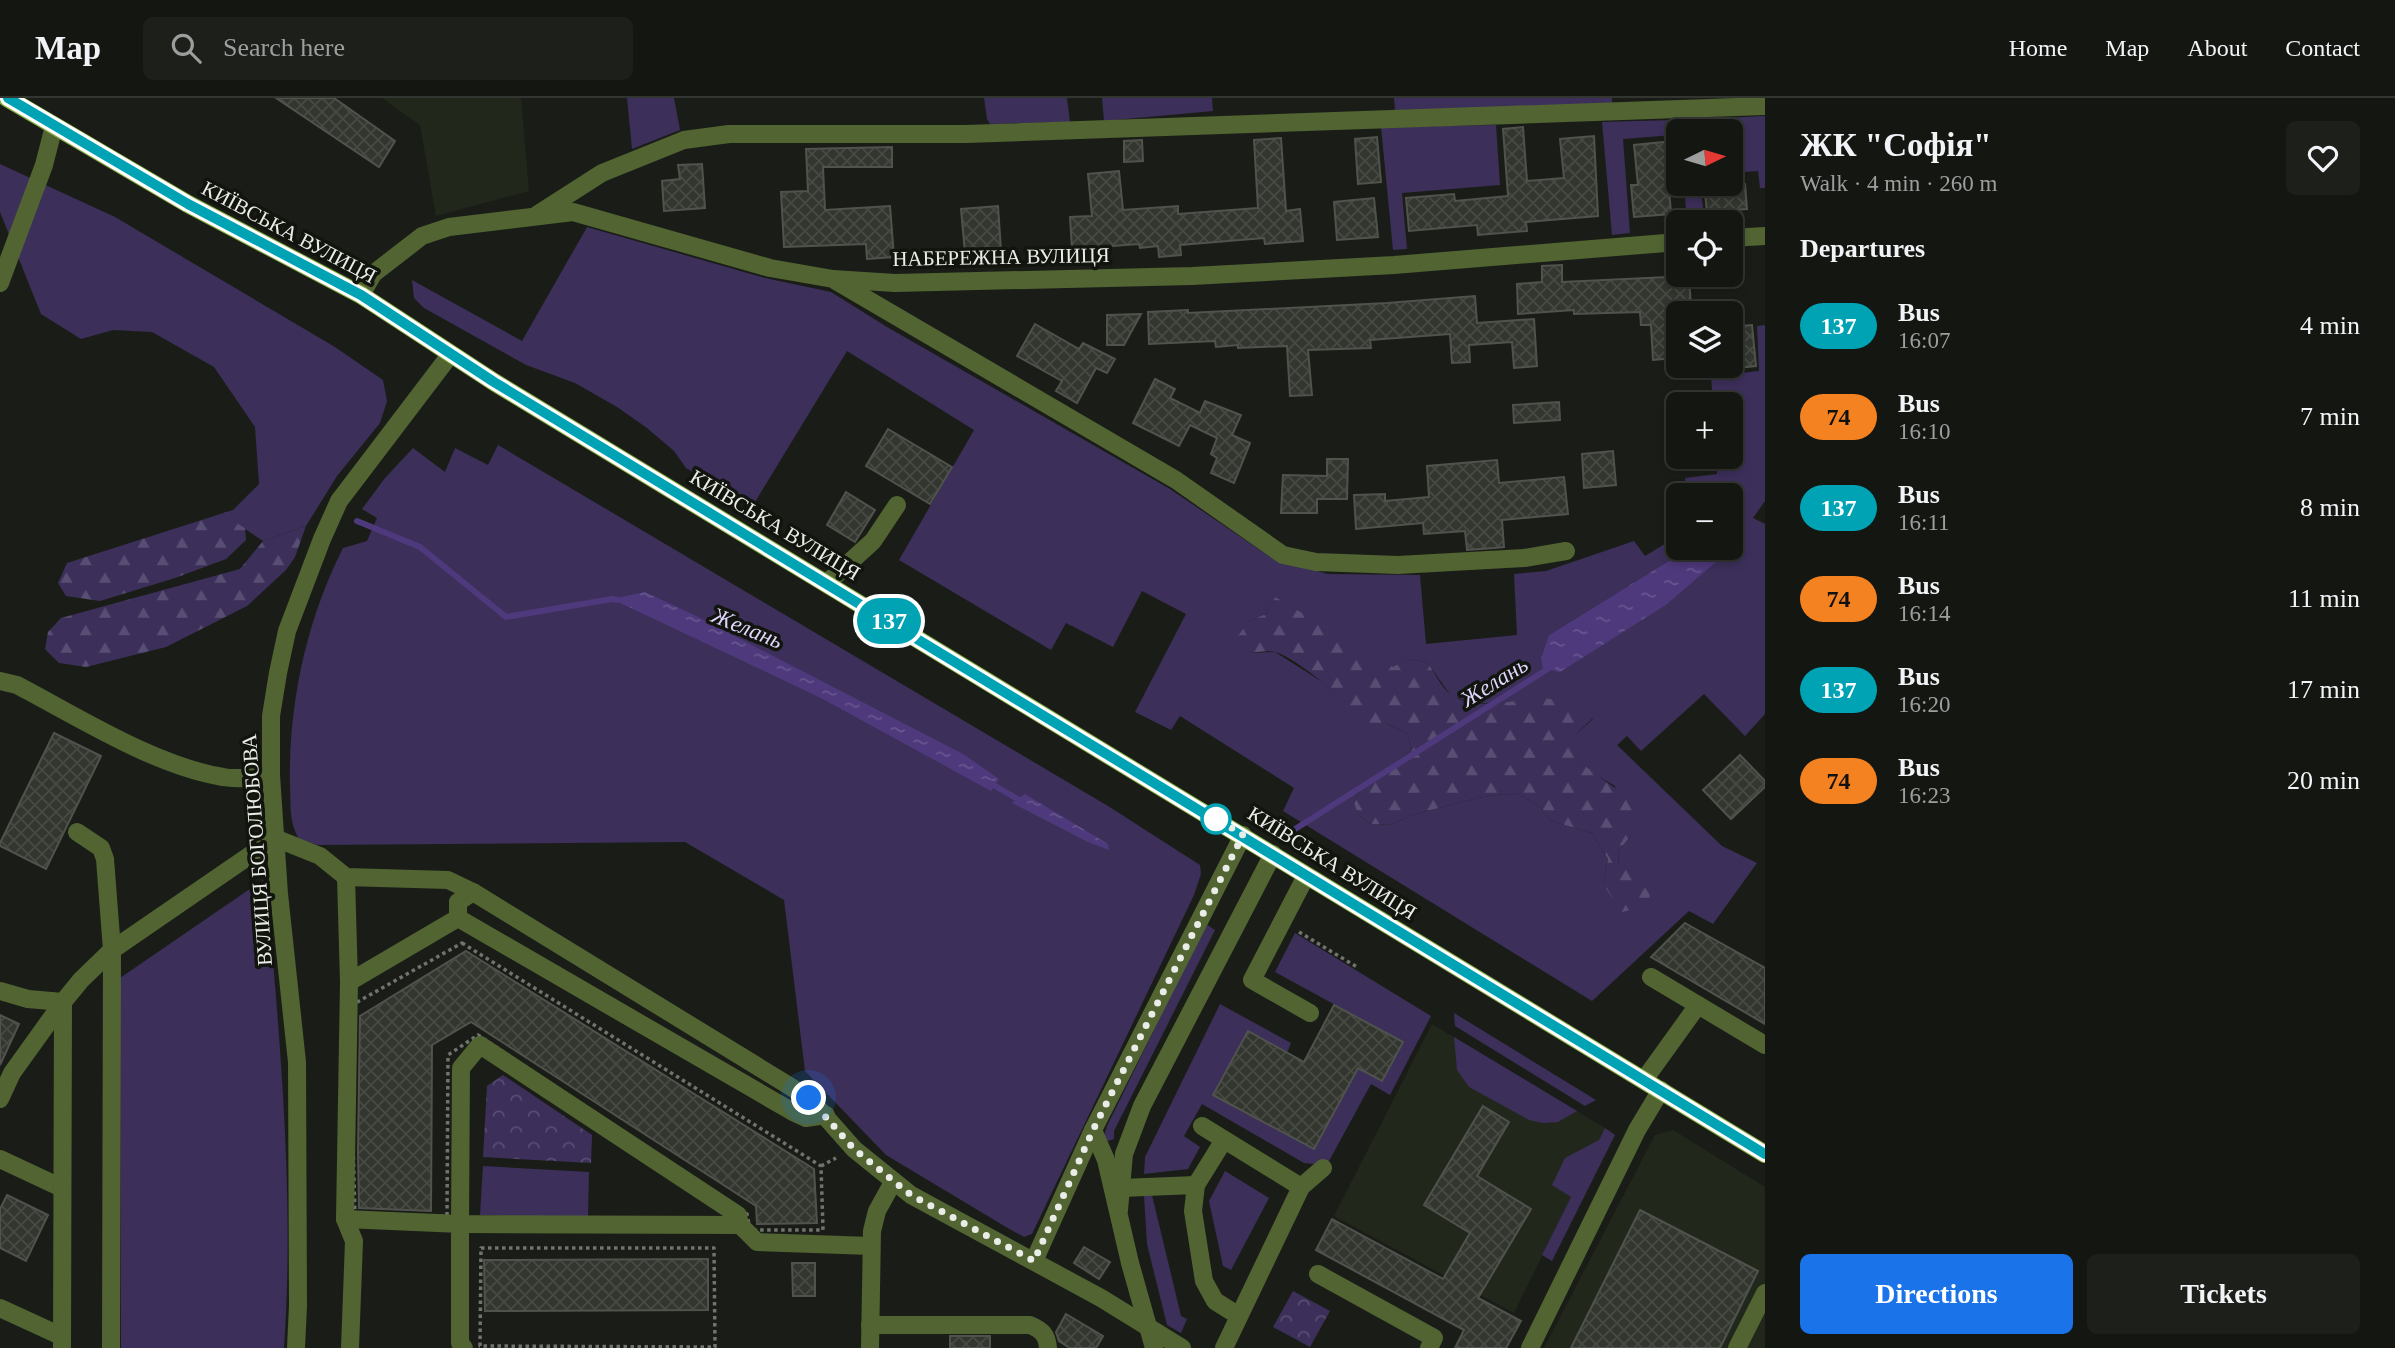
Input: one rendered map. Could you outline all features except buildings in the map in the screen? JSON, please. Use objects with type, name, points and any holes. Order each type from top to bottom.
[{"type":"main road","name":"КИЇВСЬКА ВУЛИЦЯ","points":[[11,99],[188,204],[361,295],[450,355],[1765,1154]]},
{"type":"street","points":[[532,218],[602,173],[684,140],[729,134],[966,134],[1765,106]]},
{"type":"street","points":[[0,283],[44,165],[54,126]]},
{"type":"street","name":"НАБЕРЕЖНА ВУЛИЦЯ","points":[[361,295],[373,274],[422,236],[449,227],[573,212],[770,268],[833,279],[895,283],[1192,276],[1394,265],[1666,243]]},
{"type":"street","points":[[1743,237],[1765,236]]},
{"type":"street","points":[[833,279],[1176,480],[1283,555],[1316,562],[1398,565],[1524,558],[1566,551]]},
{"type":"street","name":"ВУЛИЦЯ БОГОЛЮБОВА","points":[[296,1348],[297,1062],[275,838],[271,716],[287,631],[339,501],[450,355]]},
{"type":"street","points":[[827,583],[873,541],[897,505]]},
{"type":"street","points":[[0,681],[17,685],[155,757],[193,771],[226,778],[271,775]]},
{"type":"street","points":[[77,832],[101,848],[105,859],[112,950],[111,1348]]},
{"type":"street","points":[[1034,1261],[1093,1130],[1243,835]]},
{"type":"street","points":[[0,1099],[12,1073],[63,1002],[112,950],[275,838],[320,856],[346,877],[448,880],[473,892],[809,1098],[854,1149],[911,1195],[1034,1261],[1182,1348]]},
{"type":"street","points":[[1119,1210],[1124,1154],[1142,1106],[1273,854]]},
{"type":"street","points":[[1306,876],[1252,980],[1310,1013]]},
{"type":"street","points":[[346,877],[349,982],[345,1219],[354,1241],[350,1348]]},
{"type":"street","points":[[458,918],[458,902],[473,892]]},
{"type":"street","points":[[349,982],[458,918]]},
{"type":"street","points":[[458,918],[793,1112],[806,1118],[826,1115]]},
{"type":"street","points":[[1651,977],[1765,1045]]},
{"type":"street","points":[[0,990],[28,999],[63,1002]]},
{"type":"street","points":[[0,1308],[62,1342],[63,1002]]},
{"type":"street","points":[[1644,1080],[1699,1005]]},
{"type":"street","points":[[464,1348],[460,1343],[461,1068],[480,1045],[738,1215],[740,1225],[757,1242],[871,1246]]},
{"type":"street","points":[[1530,1348],[1637,1130],[1661,1090]]},
{"type":"street","points":[[1202,1126],[1301,1186]]},
{"type":"street","points":[[1093,1130],[1107,1160],[1154,1348]]},
{"type":"street","points":[[1224,1140],[1196,1185],[1193,1211],[1204,1281],[1215,1301],[1239,1316]]},
{"type":"street","points":[[0,1159],[62,1188]]},
{"type":"street","points":[[1224,1348],[1301,1186],[1323,1168]]},
{"type":"street","points":[[870,1348],[872,1231],[877,1211],[893,1182]]},
{"type":"street","points":[[1121,1188],[1196,1185]]},
{"type":"street","points":[[345,1219],[460,1224],[740,1225]]},
{"type":"street","points":[[1318,1275],[1434,1338],[1429,1348]]},
{"type":"street","points":[[1737,1348],[1765,1293]]},
{"type":"street","points":[[870,1325],[1030,1325],[1042,1330],[1048,1340],[1048,1348]]},
{"type":"street","points":[[1145,1348],[1147,1325]]},
{"type":"path","points":[[1296,931],[1357,967]]},
{"type":"path","points":[[481,1248],[715,1248],[715,1347],[612,1347],[480,1346],[481,1248]]},
{"type":"shaded area","points":[[382,98],[521,98],[529,191],[436,216],[420,125]]},
{"type":"shaded area","points":[[1432,1024],[1605,1128],[1514,1313],[1334,1216]]},
{"type":"shaded area","points":[[1673,1130],[1765,1187],[1765,1348],[1544,1348],[1655,1135]]},
{"type":"green space","points":[[627,98],[674,98],[680,130],[632,149]]},
{"type":"green space","points":[[984,98],[1067,98],[1070,122],[990,124]]},
{"type":"green space","points":[[1102,98],[1212,98],[1213,111],[1104,121]]},
{"type":"green space","points":[[1394,98],[1612,98],[1612,105],[1395,110]]},
{"type":"green space","points":[[1765,116],[1765,188],[1760,188],[1758,171],[1743,172],[1743,119],[1700,119]]},
{"type":"green space","points":[[1666,120],[1666,136],[1623,139],[1630,233],[1612,235],[1602,122]]},
{"type":"green space","points":[[1496,125],[1500,185],[1402,193],[1407,249],[1393,250],[1381,127]]},
{"type":"green space","points":[[0,164],[115,217],[335,347],[383,380],[387,401],[380,423],[337,476],[306,526],[263,541],[233,521],[233,510],[259,484],[255,427],[214,367],[152,332],[113,330],[81,339],[41,314],[0,212]]},
{"type":"green space","points":[[1685,196],[1702,196],[1703,210],[1686,210]]},
{"type":"green space","points":[[587,227],[765,278],[831,292],[887,327],[1170,489],[1273,559],[1328,574],[1420,575],[1426,644],[1517,635],[1514,574],[1546,571],[1634,541],[1645,556],[1666,543],[1666,560],[1670,560],[1549,635],[1716,562],[1713,560],[1743,560],[1743,483],[1686,483],[1685,478],[1717,474],[1717,469],[1743,469],[1743,392],[1712,392],[1711,378],[1743,378],[1743,373],[1759,371],[1757,326],[1765,325],[1765,501],[1753,518],[1765,524],[1765,714],[1745,736],[1704,694],[1641,751],[1627,736],[1617,745],[1722,846],[1757,863],[1713,924],[1689,911],[1592,1001],[1283,811],[1294,788],[1180,716],[1171,730],[1135,712],[1186,614],[1142,591],[1113,647],[1066,623],[1051,650],[899,560],[974,430],[847,351],[752,507],[686,468],[674,451],[617,407],[575,383],[526,365],[424,308],[414,298],[412,280],[522,341]],"holes":[[[1275,598],[1393,668],[1408,659],[1427,662],[1451,696],[1474,703],[1498,704],[1593,719],[1575,735],[1575,756],[1589,771],[1615,786],[1631,836],[1619,850],[1618,867],[1603,884],[1608,859],[1592,833],[1551,821],[1539,806],[1520,795],[1504,794],[1477,798],[1412,815],[1391,825],[1371,824],[1358,815],[1354,803],[1360,790],[1411,751],[1408,734],[1351,706],[1324,683],[1275,652],[1247,653],[1249,621],[1266,614]]]},
{"type":"green space","points":[[498,445],[1108,806],[1200,865],[1201,874],[1194,895],[1032,1234],[1024,1237],[886,1155],[805,1071],[784,900],[685,842],[318,845],[299,839],[291,814],[290,787],[296,695],[309,634],[330,576],[343,548],[367,541],[377,518],[362,509],[385,478],[413,448],[445,472],[455,448],[488,465]]},
{"type":"green space","points":[[233,510],[233,521],[245,528],[246,540],[226,559],[100,601],[66,596],[58,583],[67,563]]},
{"type":"green space","points":[[306,526],[295,557],[286,570],[247,606],[166,647],[86,667],[59,663],[45,649],[48,632],[61,618],[240,569],[263,541]]},
{"type":"green space","points":[[1275,597],[1393,667],[1408,659],[1427,662],[1446,690],[1466,702],[1494,704],[1551,699],[1569,703],[1593,718],[1575,735],[1575,756],[1639,805],[1631,836],[1619,850],[1618,866],[1635,863],[1654,880],[1647,906],[1622,912],[1603,884],[1608,859],[1592,833],[1551,821],[1539,806],[1520,795],[1504,794],[1477,798],[1412,815],[1391,825],[1371,824],[1358,815],[1354,803],[1360,790],[1411,751],[1408,734],[1386,723],[1370,725],[1325,684],[1285,656],[1272,651],[1247,653],[1235,640],[1249,621],[1266,614]]},
{"type":"green space","points":[[266,878],[287,1171],[284,1348],[121,1348],[120,978]]},
{"type":"green space","points":[[1206,924],[1215,930],[1114,1131],[1114,1139],[1108,1141],[1104,1136],[1107,1126]]},
{"type":"green space","points":[[1295,933],[1431,1016],[1390,1095],[1371,1084],[1329,1161],[1314,1164],[1304,1163],[1202,1104],[1184,1136],[1200,1147],[1188,1169],[1144,1174],[1145,1157],[1220,1004],[1291,1043],[1287,1053],[1248,1032],[1214,1095],[1313,1149],[1358,1068],[1403,1042],[1275,972]]},
{"type":"green space","points":[[1454,1013],[1596,1100],[1585,1106],[1455,1026]]},
{"type":"green space","points":[[1454,1037],[1577,1111],[1558,1122],[1529,1120],[1469,1087],[1457,1070]]},
{"type":"green space","points":[[503,1075],[592,1135],[591,1163],[483,1157],[487,1086]]},
{"type":"green space","points":[[1605,1128],[1615,1135],[1552,1261],[1542,1255],[1571,1197],[1552,1185],[1565,1158],[1599,1140]]},
{"type":"green space","points":[[483,1166],[589,1172],[588,1218],[480,1215]]},
{"type":"green space","points":[[1225,1171],[1269,1198],[1231,1270],[1223,1266],[1209,1201]]},
{"type":"green space","points":[[1152,1195],[1181,1316],[1187,1319],[1181,1333],[1167,1325],[1147,1244],[1144,1196]]},
{"type":"green space","points":[[1293,1291],[1330,1311],[1310,1347],[1273,1327]]},
{"type":"water","points":[[1670,560],[1717,561],[1667,604],[1560,672],[1543,668],[1541,659],[1549,635]]},
{"type":"water","points":[[645,592],[963,754],[999,779],[991,791],[821,698],[612,599]]},
{"type":"water","points":[[1025,794],[1108,844],[1109,850],[1012,803]]},
{"type":"waterway","name":"Желань","points":[[357,521],[420,547],[506,617],[617,600]]},
{"type":"waterway","name":"Желань","points":[[1292,831],[1554,665]]},
{"type":"waterway","name":"Желань","points":[[990,783],[1023,802]]},
{"type":"bus line","name":"137","points":[[8,98],[188,204],[361,295],[494,382],[1765,1154]]},
{"type":"route","points":[[809,1098],[854,1149],[893,1182],[911,1195],[1034,1261],[1093,1130],[1243,835],[1209,814],[1216,819]]}]
